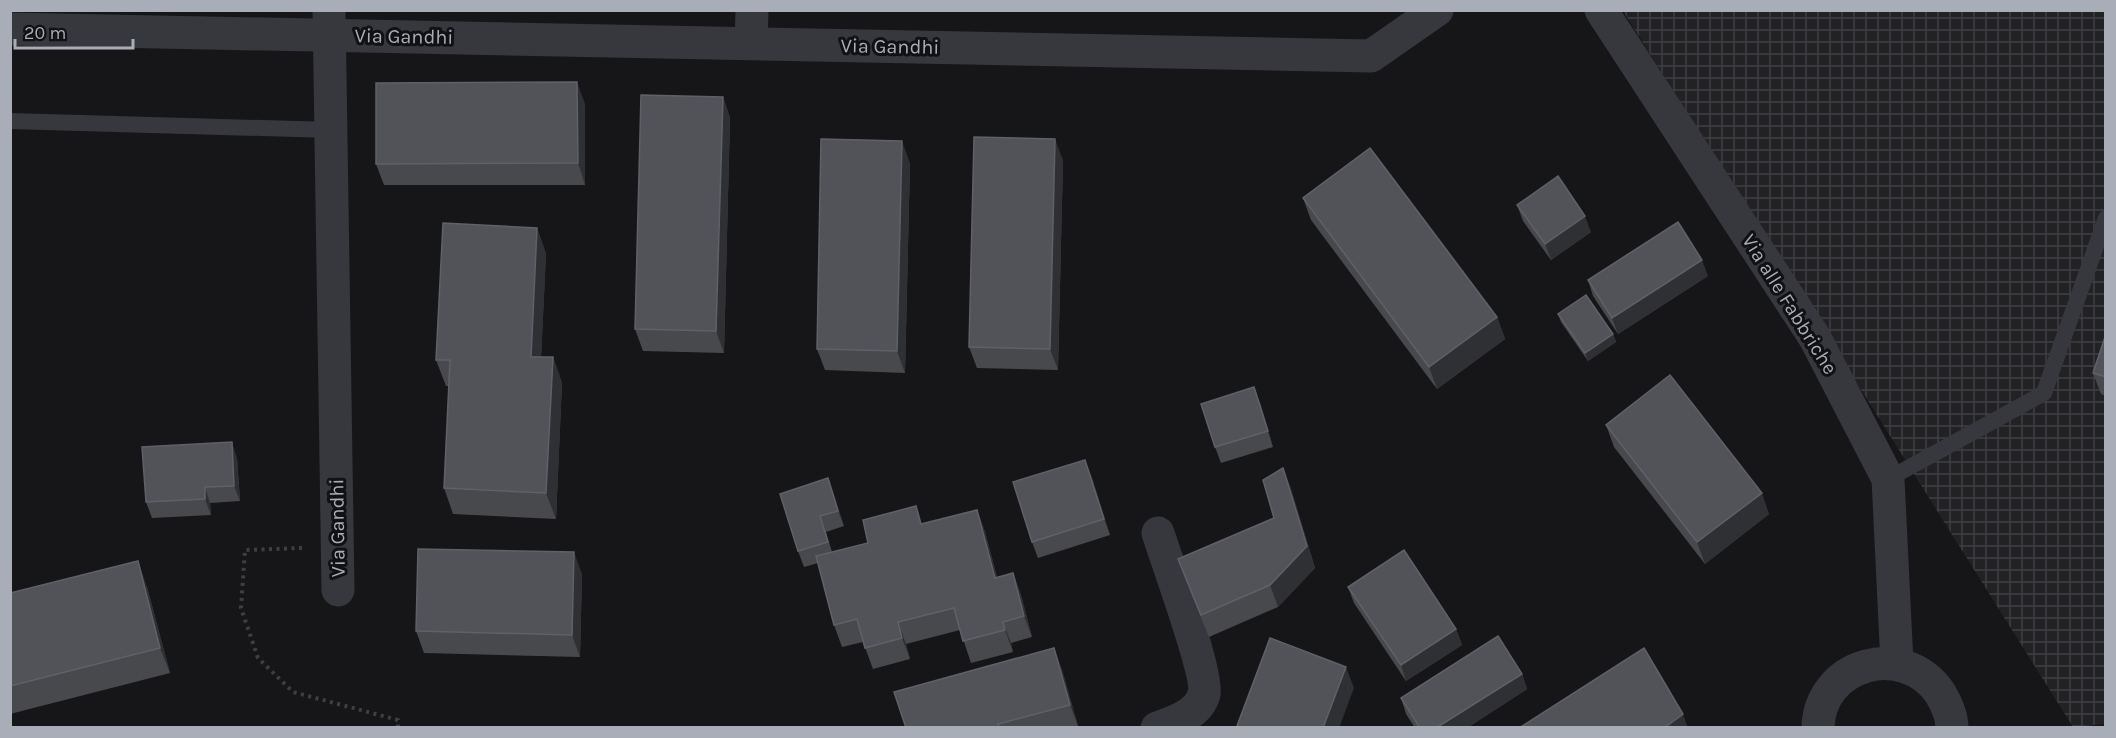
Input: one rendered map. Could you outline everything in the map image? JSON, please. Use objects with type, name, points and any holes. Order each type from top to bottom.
[{"type":"street","points":[[751,43],[752,10]]},
{"type":"street","name":"Via Gandhi","points":[[10,29],[329,22],[751,43],[1371,56],[1437,10]]},
{"type":"street","name":"Via alle Fabbriche","points":[[1601,10],[1815,338],[1888,479],[1897,664]]},
{"type":"street","name":"Via Gandhi","points":[[329,22],[338,590]]},
{"type":"street","points":[[1157,728],[1175,722],[1196,709],[1205,693],[1201,666],[1158,533]]},
{"type":"street","points":[[1818,728],[1822,704],[1844,676],[1871,663],[1897,664],[1918,672],[1934,684],[1946,702],[1952,728]]},
{"type":"lane","points":[[10,121],[331,130]]},
{"type":"lane","points":[[1888,479],[2044,393],[2106,218]]},
{"type":"path","points":[[337,547],[245,550],[241,608],[258,658],[293,692],[398,720],[398,728]]},
{"type":"shaded area","points":[[1623,11],[2105,11],[2105,724],[2073,727]]},
{"type":"building","points":[[577,82],[578,163],[376,164],[376,83]]},
{"type":"building","points":[[641,95],[723,97],[716,331],[635,329]]},
{"type":"building","points":[[974,137],[1055,139],[1050,349],[969,347]]},
{"type":"building","points":[[821,139],[902,141],[897,351],[817,349]]},
{"type":"building","points":[[1370,148],[1497,317],[1429,367],[1303,198]]},
{"type":"building","points":[[1558,176],[1585,216],[1545,244],[1517,205]]},
{"type":"building","points":[[1678,222],[1702,260],[1612,318],[1588,280]]},
{"type":"building","points":[[443,223],[537,228],[531,357],[553,357],[546,493],[444,488],[450,360],[436,360]]},
{"type":"building","points":[[1586,295],[1613,334],[1585,353],[1558,314]]},
{"type":"building","points":[[2106,334],[2106,377],[2093,373]]},
{"type":"building","points":[[1670,375],[1762,493],[1697,542],[1606,425]]},
{"type":"building","points":[[1254,387],[1268,431],[1215,447],[1201,404]]},
{"type":"building","points":[[232,442],[234,486],[205,487],[205,499],[146,502],[142,447]]},
{"type":"building","points":[[1085,460],[1104,519],[1032,542],[1013,482]]},
{"type":"building","points":[[1283,468],[1307,546],[1270,585],[1201,615],[1178,559],[1274,518],[1263,480]]},
{"type":"building","points":[[828,478],[838,511],[820,516],[828,542],[798,551],[780,494]]},
{"type":"building","points":[[916,506],[921,524],[977,510],[995,578],[1013,573],[1024,616],[1003,622],[1005,630],[963,641],[954,608],[898,622],[902,638],[865,648],[857,619],[834,625],[816,556],[868,543],[863,520]]},
{"type":"building","points":[[418,549],[574,552],[572,635],[416,631]]},
{"type":"building","points":[[1404,550],[1456,629],[1401,665],[1348,587]]},
{"type":"building","points":[[138,561],[160,648],[10,686],[10,593]]},
{"type":"building","points":[[1498,636],[1522,674],[1436,728],[1420,728],[1401,698]]},
{"type":"building","points":[[1270,638],[1346,667],[1323,728],[1241,728],[1237,726]]},
{"type":"building","points":[[1054,648],[1070,705],[998,724],[999,728],[906,728],[894,692]]},
{"type":"building","points":[[1644,648],[1683,714],[1664,728],[1519,728]]}]
